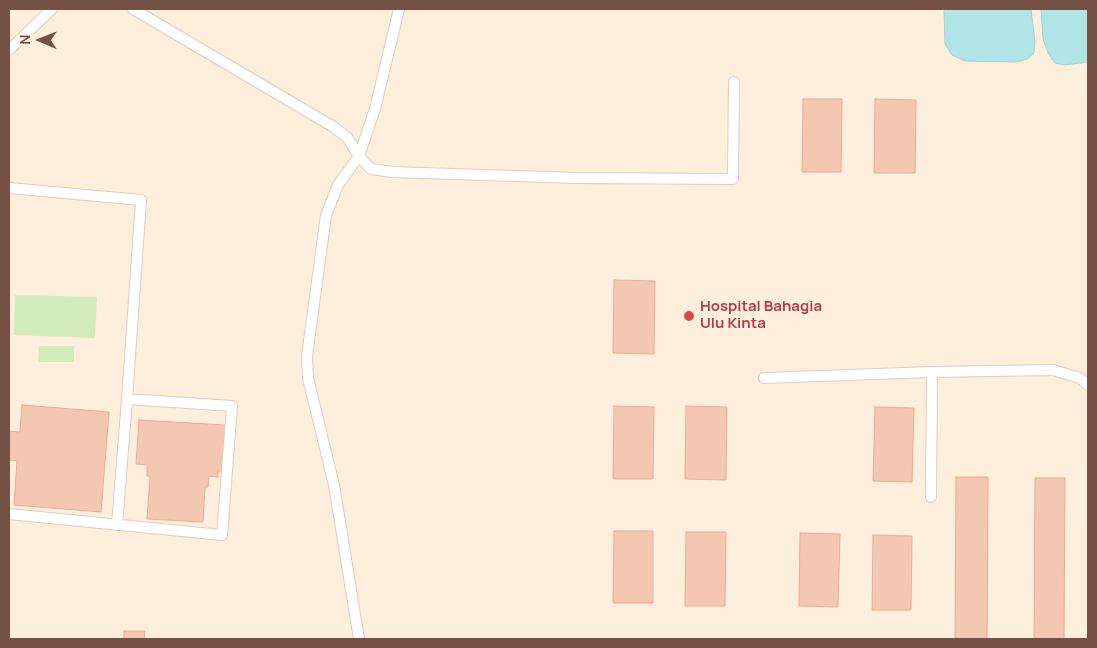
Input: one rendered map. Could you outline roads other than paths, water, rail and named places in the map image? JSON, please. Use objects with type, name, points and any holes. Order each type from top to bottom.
[{"type":"lane","points":[[9,50],[52,9]]},
{"type":"lane","points":[[132,9],[332,126],[347,137],[359,156],[371,169],[392,172],[556,177],[734,179],[734,82]]},
{"type":"lane","points":[[359,639],[334,485],[308,378],[307,356],[326,215],[338,185],[359,156],[375,109],[400,9]]},
{"type":"lane","points":[[9,188],[141,200],[117,525]]},
{"type":"lane","points":[[764,378],[1053,370],[1080,378],[1088,385]]},
{"type":"lane","points":[[931,497],[932,372]]},
{"type":"lane","points":[[9,514],[222,535],[232,406],[127,399]]},
{"type":"water","points":[[944,9],[1031,9],[1035,42],[1034,53],[1027,59],[1017,62],[965,61],[952,55],[945,44]]},
{"type":"water","points":[[1041,9],[1088,9],[1088,62],[1064,65],[1055,63],[1048,53],[1043,39]]},
{"type":"place","name":"Hospital Bahagia Ulu Kinta","points":[[689,316]]}]
